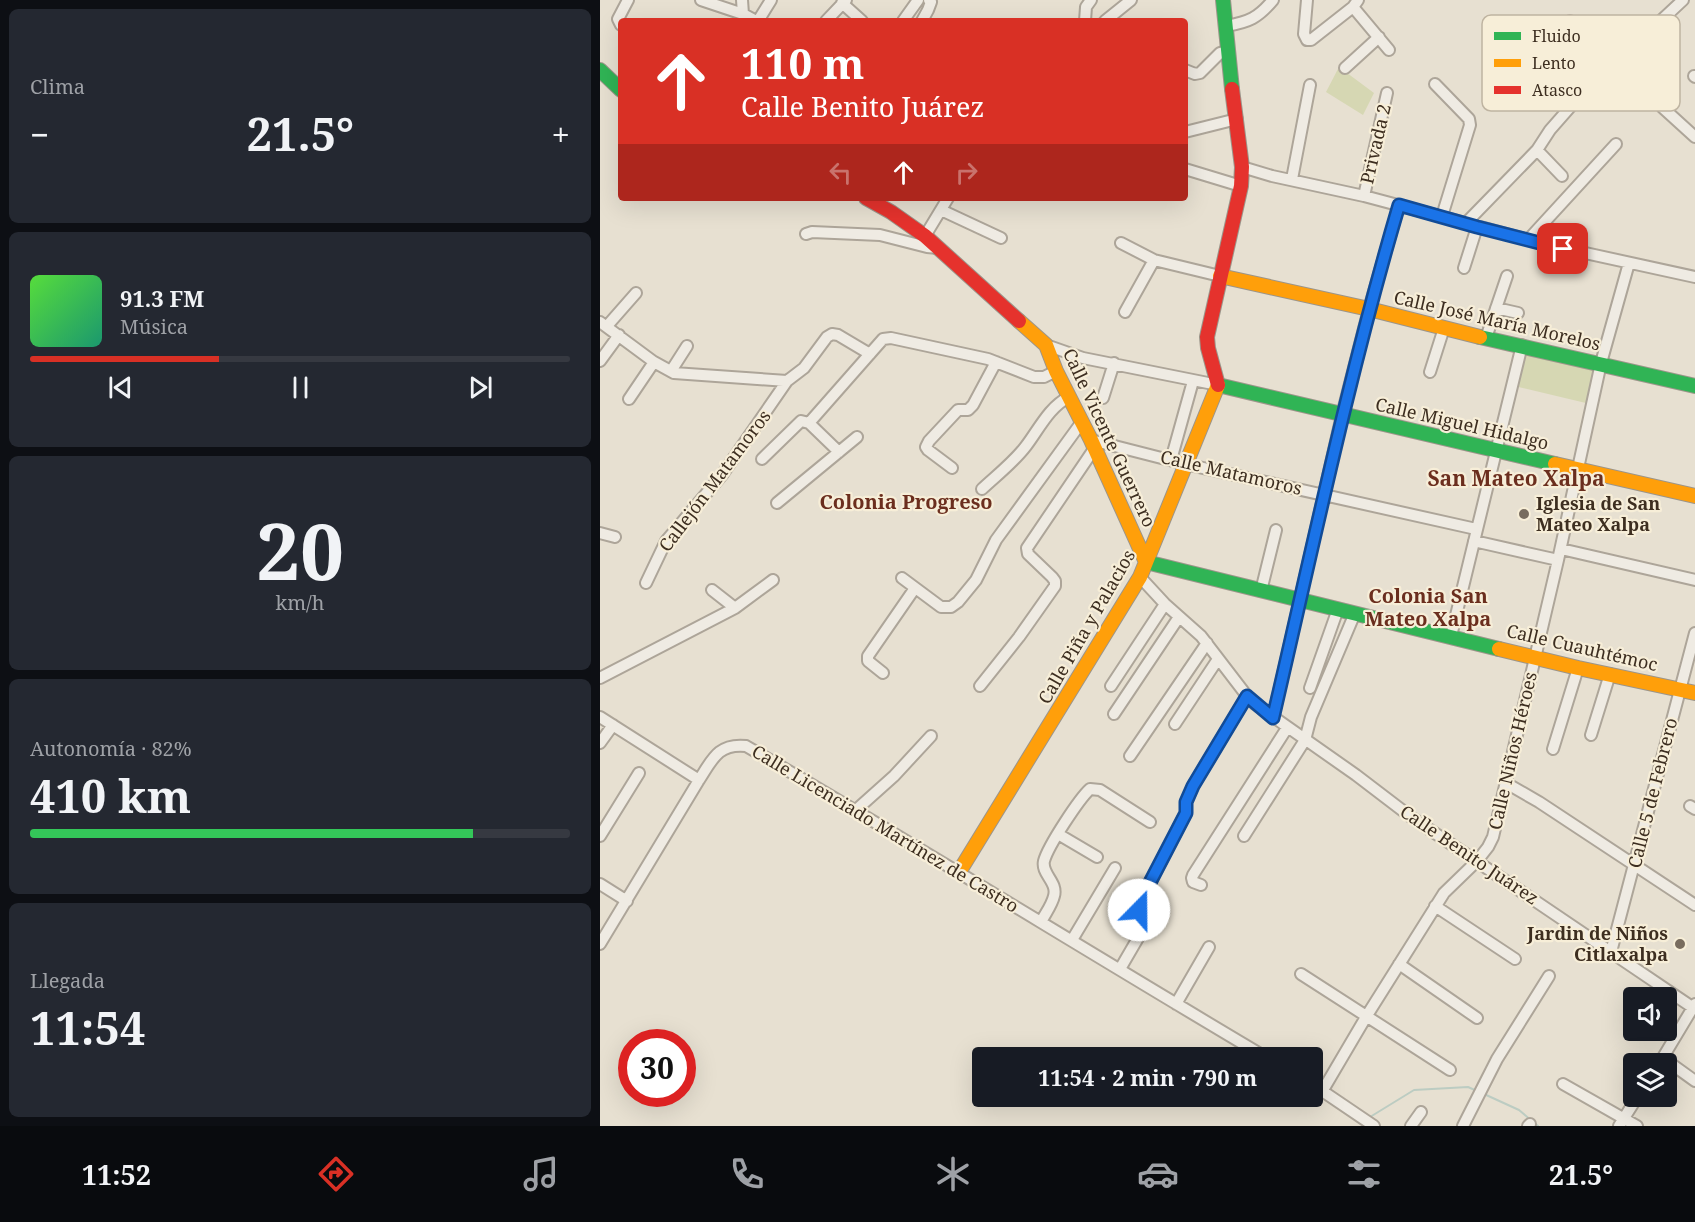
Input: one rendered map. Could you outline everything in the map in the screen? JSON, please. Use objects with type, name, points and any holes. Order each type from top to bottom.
[{"type":"street","points":[[619,18],[628,0]]},
{"type":"street","points":[[701,0],[751,18]]},
{"type":"street","points":[[742,0],[743,14]]},
{"type":"street","points":[[759,18],[771,0]]},
{"type":"street","points":[[905,18],[918,0]]},
{"type":"street","points":[[924,18],[931,2],[929,0]]},
{"type":"street","points":[[1085,18],[1086,8],[1091,0]]},
{"type":"street","points":[[1110,18],[1131,0]]},
{"type":"street","points":[[1218,385],[1207,337],[1241,186],[1242,167],[1223,0]]},
{"type":"street","points":[[1226,26],[1252,19],[1273,0]]},
{"type":"street","points":[[1307,0],[1304,34],[1307,40],[1311,40],[1356,3],[1389,50]]},
{"type":"street","points":[[1667,15],[1683,0]]},
{"type":"street","points":[[829,18],[844,2],[859,18]]},
{"type":"street","points":[[1344,68],[1379,37]]},
{"type":"street","points":[[1188,71],[1200,73],[1220,53],[1227,51]]},
{"type":"street","points":[[600,70],[618,87]]},
{"type":"street","points":[[1292,179],[1310,84]]},
{"type":"street","points":[[1435,84],[1469,119],[1470,125],[1442,216]]},
{"type":"street","name":"Privada 2","points":[[1364,196],[1387,93]]},
{"type":"street","points":[[1466,223],[1537,150],[1567,111]]},
{"type":"street","points":[[1666,111],[1695,137]]},
{"type":"street","points":[[1188,131],[1237,119]]},
{"type":"street","points":[[1528,240],[1616,144]]},
{"type":"street","points":[[1537,150],[1562,176]]},
{"type":"street","points":[[1242,167],[1364,196],[1528,240],[1695,277]]},
{"type":"street","points":[[1188,170],[1241,186]]},
{"type":"street","name":"Calle Vicente Guerrero","points":[[872,201],[925,236],[1046,345],[1146,562]]},
{"type":"street","points":[[925,236],[946,201]]},
{"type":"street","points":[[1273,718],[1342,415],[1399,205]]},
{"type":"street","points":[[941,210],[1001,238]]},
{"type":"street","points":[[1464,268],[1477,227]]},
{"type":"street","points":[[806,234],[820,232],[880,236],[938,248]]},
{"type":"street","points":[[1121,243],[1154,260],[1220,276]]},
{"type":"street","points":[[1125,312],[1154,260]]},
{"type":"street","name":"Calle Niños Héroes","points":[[1323,1090],[1435,906],[1444,893],[1477,861],[1493,837],[1561,549],[1601,363],[1629,263]]},
{"type":"street","name":"Calle José María Morelos","points":[[1220,276],[1695,386]]},
{"type":"street","points":[[1486,338],[1507,276]]},
{"type":"street","points":[[636,293],[603,324],[662,366],[787,381]]},
{"type":"street","points":[[1497,308],[1518,313]]},
{"type":"street","points":[[1430,372],[1444,328]]},
{"type":"street","points":[[600,361],[619,334]]},
{"type":"street","name":"Callejón Matamoros","points":[[646,583],[666,541],[722,475],[787,381],[804,368],[827,338],[832,334],[838,336],[870,354]]},
{"type":"street","points":[[809,423],[883,339],[891,338],[996,362],[1034,377],[1044,377],[1056,371]]},
{"type":"street","name":"Calle Miguel Hidalgo","points":[[1046,345],[1083,358],[1218,385],[1695,496]]},
{"type":"street","points":[[1451,636],[1522,345]]},
{"type":"street","points":[[628,399],[662,366],[687,346]]},
{"type":"street","points":[[952,468],[926,447],[953,414],[958,410],[968,410],[973,405],[996,362]]},
{"type":"street","points":[[1103,398],[1114,363]]},
{"type":"street","points":[[1171,460],[1194,381]]},
{"type":"street","name":"Calle Piña y Palacios","points":[[959,872],[1140,577],[1218,385]]},
{"type":"street","points":[[982,489],[1010,464],[1060,401],[1069,397]]},
{"type":"street","points":[[762,459],[801,421],[809,423],[839,452]]},
{"type":"street","points":[[902,578],[942,607],[951,607],[958,602],[976,580],[996,540],[1081,423]]},
{"type":"street","points":[[777,503],[857,437]]},
{"type":"street","points":[[980,686],[1019,637],[1054,586],[1055,581],[1028,554],[1027,548],[1093,444]]},
{"type":"street","name":"Calle Matamoros","points":[[1093,444],[1324,495],[1475,535],[1558,560]]},
{"type":"street","points":[[1261,591],[1276,530]]},
{"type":"street","points":[[600,533],[615,537]]},
{"type":"street","points":[[1561,549],[1695,580]]},
{"type":"street","name":"Calle Cuauhtémoc","points":[[1146,562],[1578,668],[1695,693]]},
{"type":"street","name":"Calle Benito Juárez","points":[[1140,577],[1165,604],[1201,636],[1247,696],[1273,718],[1356,775],[1411,817],[1694,1007]]},
{"type":"street","points":[[600,678],[735,608],[773,580]]},
{"type":"street","points":[[883,673],[868,661],[868,656],[915,588]]},
{"type":"street","points":[[712,590],[735,608]]},
{"type":"street","points":[[1111,687],[1165,604]]},
{"type":"street","points":[[1310,688],[1338,609]]},
{"type":"street","points":[[1244,836],[1305,740],[1311,717],[1355,613]]},
{"type":"street","points":[[1114,714],[1179,616]]},
{"type":"street","name":"Calle 5 de Febrero","points":[[1611,952],[1695,633]]},
{"type":"street","points":[[1130,756],[1207,643]]},
{"type":"street","points":[[1175,724],[1218,659]]},
{"type":"street","points":[[1553,749],[1578,668]]},
{"type":"street","points":[[1591,735],[1610,674]]},
{"type":"street","points":[[1120,969],[1146,921],[1139,910],[1140,904],[1186,813],[1186,802],[1193,786],[1247,696]]},
{"type":"street","points":[[600,717],[699,780]]},
{"type":"street","points":[[600,743],[613,725]]},
{"type":"street","points":[[1201,885],[1193,882],[1193,875],[1287,728]]},
{"type":"street","points":[[856,810],[894,776],[931,736]]},
{"type":"street","name":"Calle Licenciado Martínez de Castro","points":[[600,944],[699,780],[721,750],[728,746],[746,746],[1249,1047]]},
{"type":"street","points":[[600,836],[639,773]]},
{"type":"street","points":[[1506,783],[1539,802],[1695,905]]},
{"type":"street","points":[[1041,922],[1055,895],[1054,884],[1045,871],[1044,862],[1058,834],[1083,795],[1090,789],[1100,790],[1150,822]]},
{"type":"street","points":[[1058,834],[1097,857]]},
{"type":"street","points":[[1072,940],[1115,868]]},
{"type":"street","points":[[600,884],[627,901]]},
{"type":"street","points":[[1435,906],[1515,959]]},
{"type":"street","points":[[1176,1004],[1209,947]]},
{"type":"street","points":[[1399,964],[1477,1018]]},
{"type":"street","points":[[1301,974],[1449,1070]]},
{"type":"street","points":[[1463,1126],[1497,1059],[1549,975]]},
{"type":"street","points":[[1666,1053],[1694,1007]]},
{"type":"street","points":[[1677,1070],[1695,1081]]},
{"type":"street","points":[[1563,1084],[1622,1122],[1637,1126]]},
{"type":"street","points":[[1323,1090],[1374,1126]]},
{"type":"street","points":[[1622,1122],[1631,1107]]},
{"type":"street","points":[[1411,1126],[1421,1112]]},
{"type":"green space","points":[[1339,67],[1374,93],[1363,115],[1326,92]]},
{"type":"green space","points":[[1522,349],[1600,368],[1590,404],[1514,386]]},
{"type":"waterway","points":[[1369,1119],[1414,1090],[1468,1087],[1477,1091]]},
{"type":"waterway","points":[[1484,1094],[1519,1110],[1538,1126]]},
{"type":"traffic: fast","points":[[1223,0],[1232,89]]},
{"type":"traffic: fast","points":[[600,70],[618,87]]},
{"type":"traffic: fast","points":[[1480,337],[1695,386]]},
{"type":"traffic: fast","points":[[1218,385],[1555,464]]},
{"type":"traffic: fast","points":[[1146,562],[1499,649]]},
{"type":"traffic: slow","points":[[1220,276],[1369,309],[1480,337]]},
{"type":"traffic: slow","points":[[1019,321],[1046,345],[1146,562]]},
{"type":"traffic: slow","points":[[959,872],[1140,577],[1218,385]]},
{"type":"traffic: slow","points":[[1555,464],[1695,496]]},
{"type":"traffic: slow","points":[[1499,649],[1695,693]]},
{"type":"traffic: jam","points":[[1218,385],[1207,337],[1241,186],[1242,167],[1232,89]]},
{"type":"traffic: jam","points":[[871,201],[925,236],[1019,321]]},
{"type":"place","name":"Iglesia de San Mateo Xalpa","points":[[1524,514]]},
{"type":"place","name":"Jardin de Niños Citlaxalpa","points":[[1680,944]]},
{"type":"district","name":"San Mateo Xalpa","points":[[1516,479]]},
{"type":"district","name":"Colonia Progreso","points":[[906,502]]},
{"type":"district","name":"Colonia San Mateo Xalpa","points":[[1428,608]]},
{"type":"route","points":[[1139,910],[1144,894],[1186,813],[1186,802],[1193,786],[1247,696],[1273,718],[1342,415],[1399,205],[1563,249]]}]
